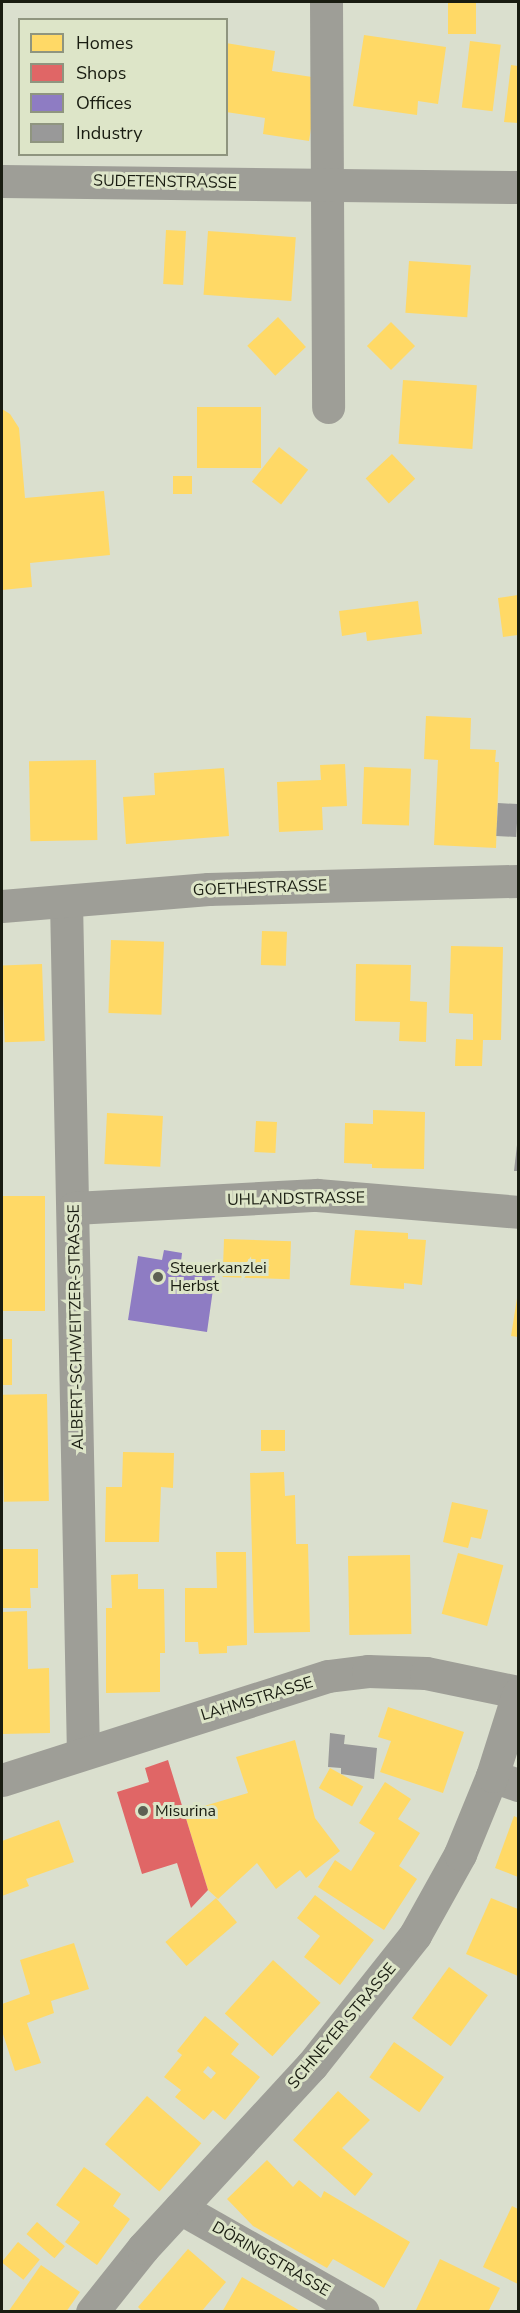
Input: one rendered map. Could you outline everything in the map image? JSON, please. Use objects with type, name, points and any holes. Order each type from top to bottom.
[{"type":"street","points":[[326,2],[329,184],[328,407]]},
{"type":"street","name":"SUDETENSTRASSE","points":[[2,181],[519,187]]},
{"type":"street","name":"GOETHESTRASSE","points":[[2,906],[208,889],[519,881]]},
{"type":"street","name":"ALBERT-SCHWEITZER-STRASSE","points":[[66,901],[74,1208],[82,1753]]},
{"type":"street","name":"UHLANDSTRASSE","points":[[74,1208],[317,1195],[519,1212]]},
{"type":"street","name":"LAHMSTRASSE","points":[[2,1780],[328,1676],[358,1672],[426,1673],[519,1693]]},
{"type":"street","name":"SCHNEYER STRASSE","points":[[92,2312],[180,2208],[312,2065],[403,1952],[505,1781],[519,1693]]},
{"type":"street","name":"DÖRINGSTRASSE","points":[[180,2208],[363,2312]]},
{"type":"building: Homes","points":[[448,2],[476,2],[476,34],[448,34]]},
{"type":"building: Homes","points":[[364,35],[446,47],[438,104],[418,101],[417,115],[353,106]]},
{"type":"building: Homes","points":[[470,41],[501,45],[493,111],[462,108]]},
{"type":"building: Homes","points":[[228,43],[275,51],[272,71],[319,78],[309,141],[263,134],[265,118],[228,112]]},
{"type":"building: Homes","points":[[511,65],[518,66],[518,123],[504,122]]},
{"type":"building: Homes","points":[[166,230],[186,231],[183,285],[163,284]]},
{"type":"building: Homes","points":[[208,231],[296,237],[291,301],[204,295]]},
{"type":"building: Homes","points":[[409,261],[471,265],[467,317],[405,313]]},
{"type":"building: Homes","points":[[278,317],[306,347],[275,376],[247,346]]},
{"type":"building: Homes","points":[[391,322],[415,346],[391,370],[367,346]]},
{"type":"building: Homes","points":[[403,380],[477,385],[472,449],[399,444]]},
{"type":"building: Homes","points":[[197,407],[261,407],[261,468],[197,468]]},
{"type":"building: Homes","points":[[2,409],[10,414],[19,428],[25,498],[104,491],[110,555],[30,563],[32,587],[2,590]]},
{"type":"building: Homes","points":[[279,447],[308,470],[281,504],[252,482]]},
{"type":"building: Homes","points":[[392,454],[415,479],[389,503],[366,479]]},
{"type":"building: Homes","points":[[173,476],[192,476],[192,494],[173,494]]},
{"type":"building: Homes","points":[[518,595],[518,635],[503,637],[498,598]]},
{"type":"building: Homes","points":[[418,601],[422,634],[367,641],[366,632],[342,636],[339,611]]},
{"type":"building: Homes","points":[[426,716],[471,718],[470,749],[496,750],[495,762],[499,762],[496,848],[434,845],[438,760],[424,759]]},
{"type":"building: Homes","points":[[96,760],[97,840],[30,841],[29,761]]},
{"type":"building: Homes","points":[[345,764],[347,806],[322,807],[323,830],[279,832],[277,782],[321,780],[320,765]]},
{"type":"building: Homes","points":[[364,767],[411,769],[409,826],[362,824]]},
{"type":"building: Homes","points":[[224,768],[229,836],[126,844],[123,797],[155,795],[154,773]]},
{"type":"building: Homes","points":[[262,931],[287,932],[286,966],[261,965]]},
{"type":"building: Homes","points":[[111,940],[164,942],[161,1015],[108,1013]]},
{"type":"building: Homes","points":[[451,946],[503,947],[501,1040],[483,1040],[482,1066],[455,1066],[456,1039],[473,1040],[473,1014],[449,1013]]},
{"type":"building: Homes","points":[[42,964],[45,1041],[5,1042],[2,965]]},
{"type":"building: Homes","points":[[356,964],[411,965],[410,1001],[427,1002],[426,1042],[399,1041],[400,1022],[355,1021]]},
{"type":"building: Homes","points":[[373,1110],[425,1112],[424,1169],[372,1168],[372,1164],[344,1163],[345,1123],[373,1124]]},
{"type":"building: Homes","points":[[107,1113],[163,1116],[160,1167],[104,1164]]},
{"type":"building: Homes","points":[[256,1121],[277,1122],[275,1153],[254,1152]]},
{"type":"building: Homes","points":[[2,1196],[45,1196],[45,1311],[2,1311]]},
{"type":"building: Homes","points":[[355,1230],[408,1233],[408,1239],[426,1240],[422,1285],[404,1283],[404,1289],[350,1285]]},
{"type":"building: Homes","points":[[224,1239],[291,1241],[290,1279],[223,1277]]},
{"type":"building: Homes","points":[[518,1292],[518,1337],[511,1336]]},
{"type":"building: Homes","points":[[2,1339],[12,1339],[12,1385],[2,1385]]},
{"type":"building: Homes","points":[[47,1394],[49,1501],[4,1502],[2,1395]]},
{"type":"building: Homes","points":[[261,1430],[285,1430],[285,1451],[261,1451]]},
{"type":"building: Homes","points":[[123,1452],[174,1453],[173,1488],[161,1487],[159,1542],[105,1542],[106,1487],[122,1487]]},
{"type":"building: Homes","points":[[284,1472],[285,1496],[295,1495],[296,1544],[308,1544],[310,1632],[254,1633],[250,1473]]},
{"type":"building: Homes","points":[[452,1502],[488,1510],[481,1539],[471,1537],[468,1548],[443,1542]]},
{"type":"building: Homes","points":[[2,1549],[38,1549],[38,1588],[30,1588],[31,1608],[2,1608]]},
{"type":"building: Homes","points":[[216,1552],[246,1552],[247,1645],[227,1646],[227,1653],[199,1654],[198,1642],[185,1642],[185,1588],[217,1588]]},
{"type":"building: Homes","points":[[458,1553],[503,1565],[487,1626],[442,1614]]},
{"type":"building: Homes","points":[[410,1555],[411,1634],[349,1635],[348,1556]]},
{"type":"building: Homes","points":[[138,1574],[138,1589],[164,1589],[165,1653],[160,1653],[160,1692],[106,1693],[106,1608],[112,1608],[111,1575]]},
{"type":"building: Homes","points":[[27,1611],[28,1669],[49,1668],[50,1733],[2,1734],[2,1612]]},
{"type":"building: Homes","points":[[388,1707],[464,1732],[443,1793],[380,1772],[391,1741],[378,1737]]},
{"type":"building: Homes","points":[[295,1740],[315,1818],[340,1851],[306,1878],[300,1870],[276,1889],[257,1863],[218,1899],[208,1890],[184,1812],[248,1793],[236,1757]]},
{"type":"building: Homes","points":[[330,1768],[363,1786],[352,1807],[319,1788]]},
{"type":"building: Homes","points":[[385,1782],[411,1799],[398,1819],[420,1833],[399,1866],[417,1879],[384,1930],[318,1887],[335,1860],[351,1871],[375,1833],[359,1823]]},
{"type":"building: Homes","points":[[514,1816],[518,1818],[518,1877],[495,1868]]},
{"type":"building: Homes","points":[[59,1820],[74,1862],[26,1879],[29,1886],[2,1896],[2,1841]]},
{"type":"building: Homes","points":[[315,1895],[374,1940],[340,1985],[304,1957],[320,1936],[297,1918]]},
{"type":"building: Homes","points":[[216,1898],[237,1922],[186,1966],[165,1942]]},
{"type":"building: Homes","points":[[491,1898],[518,1909],[518,1976],[466,1954]]},
{"type":"building: Homes","points":[[74,1943],[89,1989],[51,2001],[54,2013],[27,2023],[41,2063],[15,2071],[2,2031],[2,2004],[30,1994],[20,1960]]},
{"type":"building: Homes","points":[[273,1960],[321,2003],[272,2056],[225,2014]]},
{"type":"building: Homes","points":[[449,1967],[488,1995],[451,2046],[412,2018]]},
{"type":"building: Homes","points":[[205,2016],[239,2044],[231,2054],[260,2077],[225,2120],[213,2110],[204,2120],[175,2097],[181,2090],[164,2077],[182,2055],[177,2051]],"holes":[[[208,2066],[216,2073],[211,2079],[203,2072]]]},
{"type":"building: Homes","points":[[394,2042],[444,2077],[419,2112],[369,2077]]},
{"type":"building: Homes","points":[[338,2091],[370,2120],[342,2148],[373,2174],[355,2196],[293,2140]]},
{"type":"building: Homes","points":[[147,2096],[201,2143],[159,2192],[105,2144]]},
{"type":"building: Homes","points":[[267,2160],[293,2187],[299,2180],[321,2198],[324,2191],[410,2242],[384,2288],[333,2259],[327,2268],[253,2226],[227,2199]]},
{"type":"building: Homes","points":[[84,2167],[121,2194],[113,2206],[130,2219],[97,2265],[65,2242],[80,2222],[56,2205]]},
{"type":"building: Homes","points":[[512,2206],[518,2209],[518,2284],[483,2267]]},
{"type":"building: Homes","points":[[37,2222],[65,2246],[54,2258],[27,2234]]},
{"type":"building: Homes","points":[[18,2242],[40,2260],[23,2280],[2,2262]]},
{"type":"building: Homes","points":[[188,2249],[226,2282],[201,2312],[143,2312],[138,2307]]},
{"type":"building: Homes","points":[[440,2259],[500,2288],[488,2312],[415,2312]]},
{"type":"building: Homes","points":[[41,2265],[80,2292],[66,2312],[8,2312]]},
{"type":"building: Homes","points":[[242,2277],[302,2312],[222,2312]]},
{"type":"building: Shops","points":[[168,1760],[208,1890],[191,1908],[177,1863],[142,1874],[117,1792],[149,1782],[145,1768]]},
{"type":"building: Offices","points":[[164,1250],[182,1253],[181,1262],[216,1268],[207,1332],[128,1320],[138,1256],[162,1260]]},
{"type":"building: Industry","points":[[498,803],[518,804],[516,837],[496,836]]},
{"type":"building: Industry","points":[[517,1145],[518,1171],[514,1171]]},
{"type":"building: Industry","points":[[330,1733],[345,1735],[344,1744],[377,1748],[374,1779],[341,1774],[341,1768],[328,1767]]},
{"type":"place","name":"Steuerkanzlei Herbst","points":[[158,1277]]},
{"type":"place","name":"Misurina","points":[[143,1811]]}]
